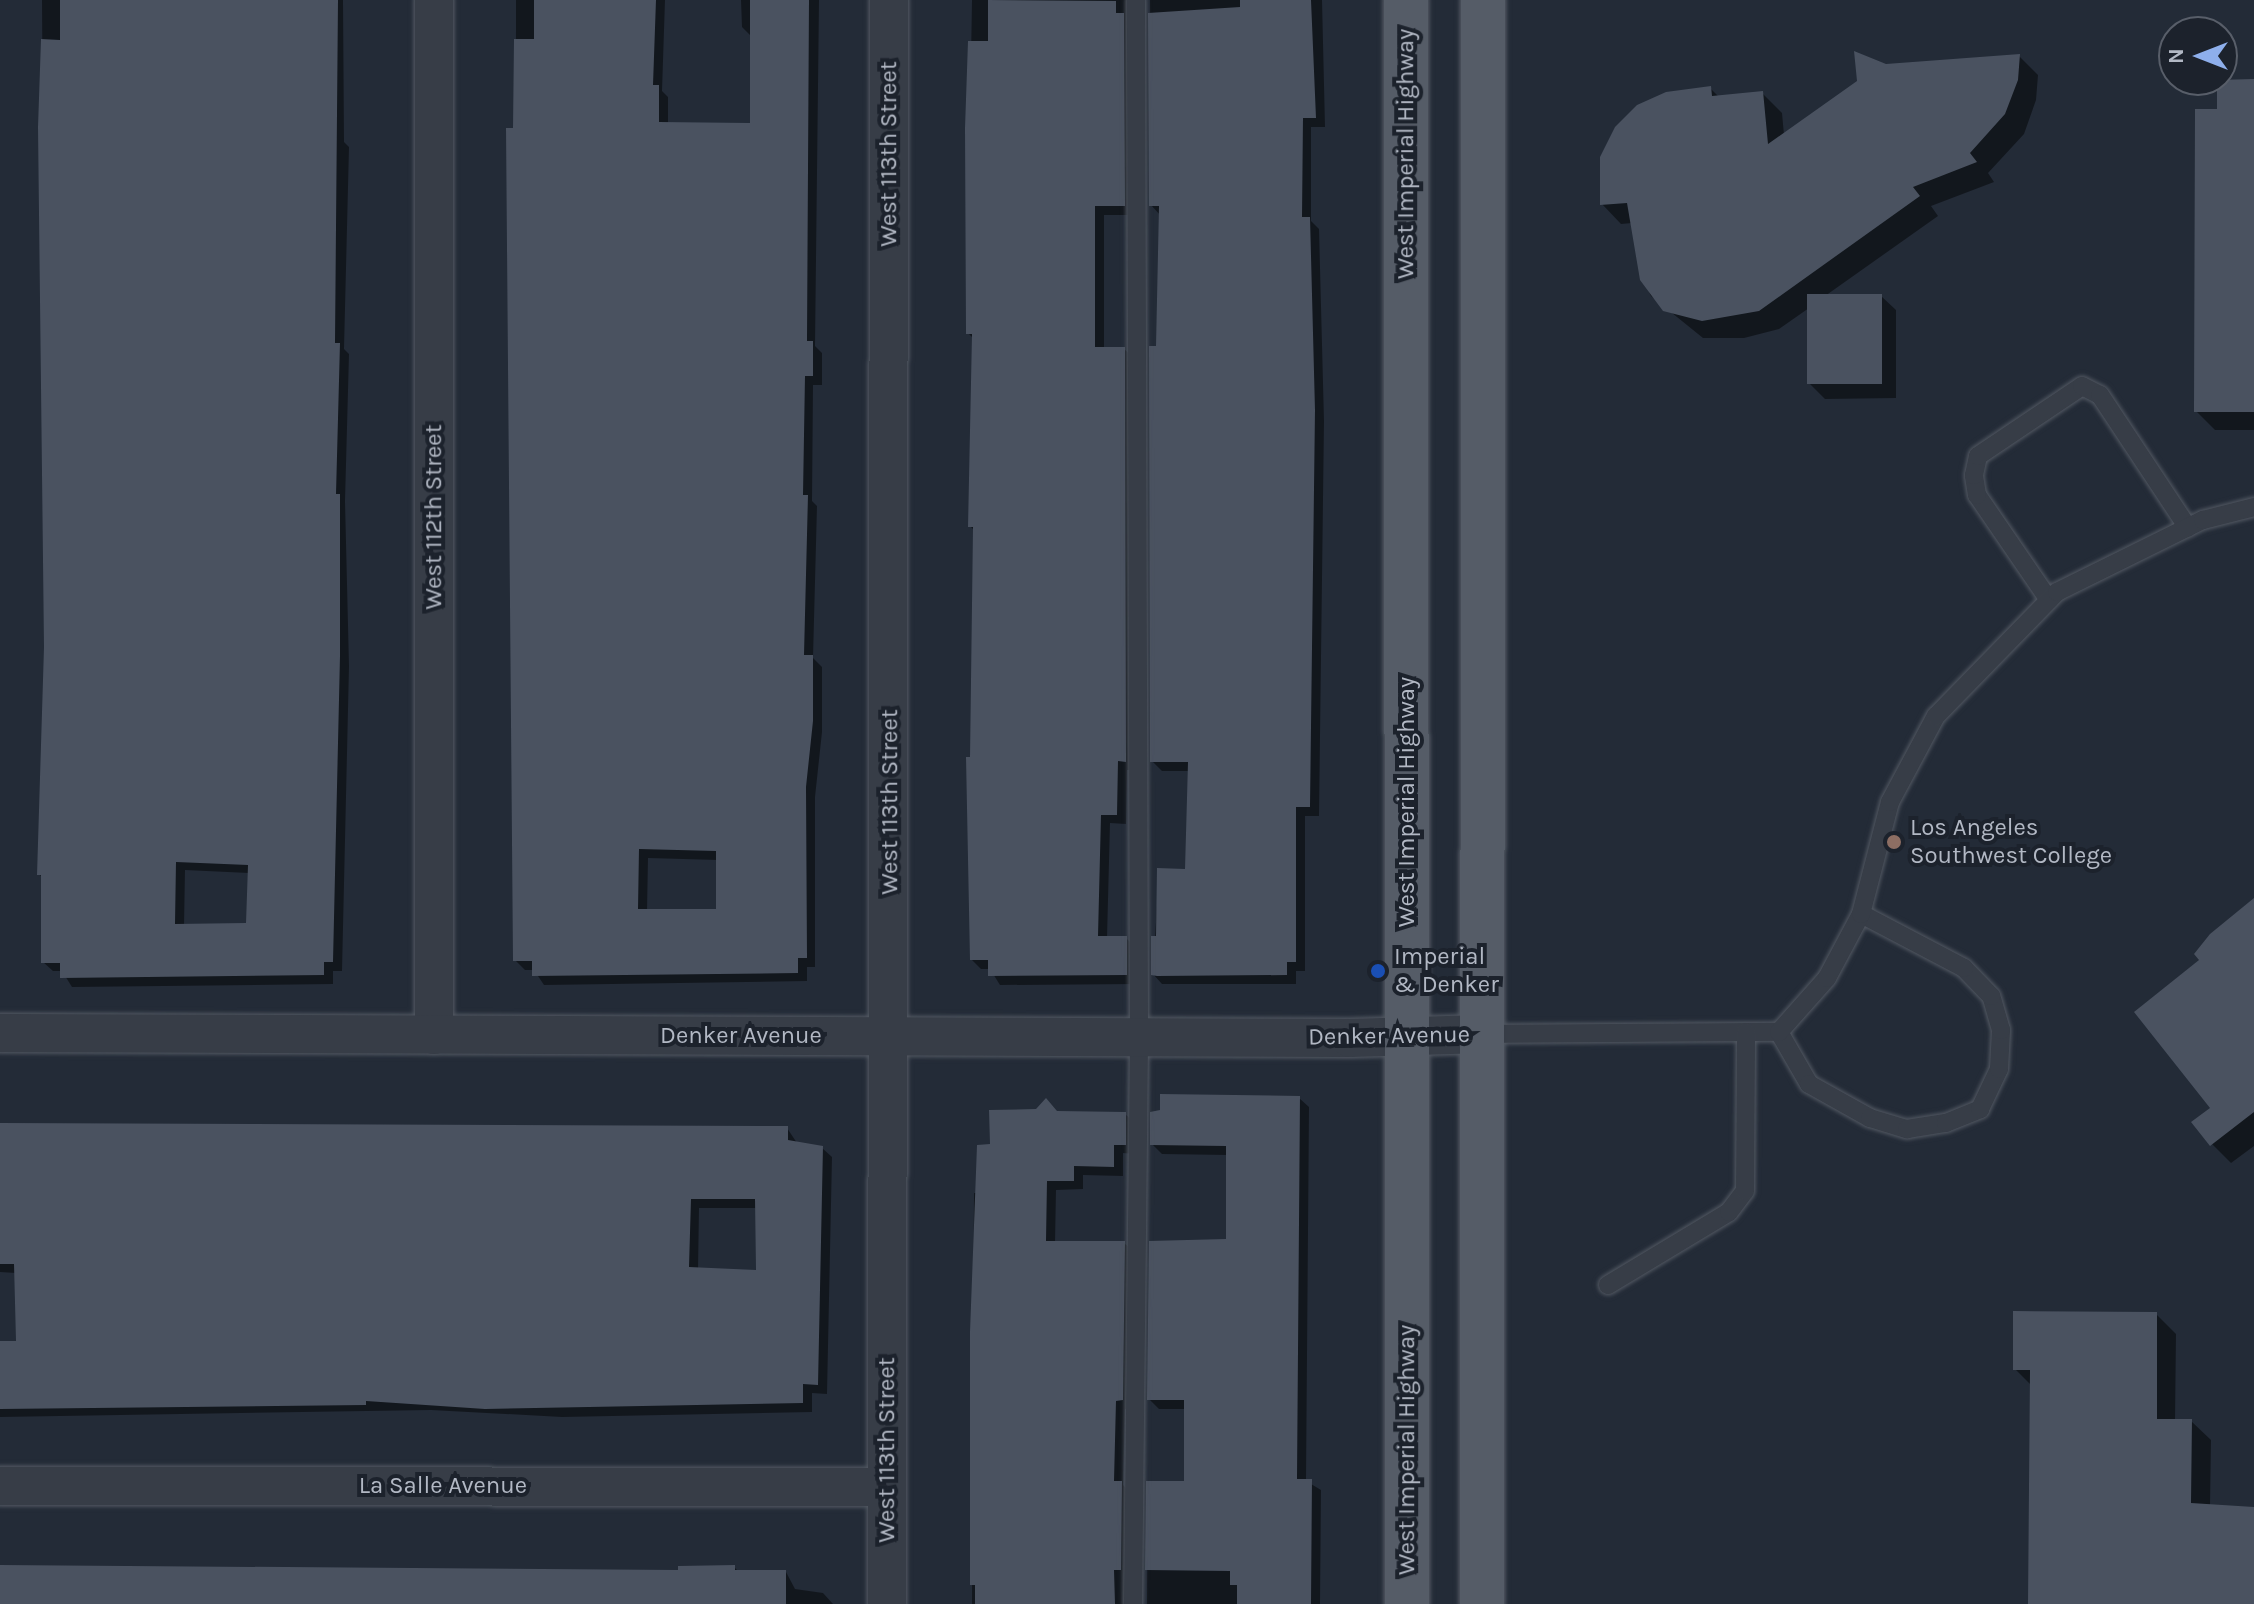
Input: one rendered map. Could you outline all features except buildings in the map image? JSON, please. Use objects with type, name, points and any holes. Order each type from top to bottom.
[{"type":"main road","name":"West Imperial Highway","points":[[1406,0],[1407,1604]]},
{"type":"main road","points":[[1482,1604],[1483,0]]},
{"type":"street","name":"West 112th Street","points":[[434,0],[434,1035]]},
{"type":"street","name":"West 113th Street","points":[[887,1604],[891,1036],[889,0]]},
{"type":"street","name":"Denker Avenue","points":[[0,1033],[1407,1038],[1483,1034]]},
{"type":"street","name":"La Salle Avenue","points":[[0,1486],[887,1487]]},
{"type":"lane","points":[[1133,1604],[1139,1037],[1136,0]]},
{"type":"lane","points":[[2049,600],[1977,495],[1974,475],[1978,456],[2082,386],[2100,395],[2188,528]]},
{"type":"lane","points":[[1483,1034],[1779,1032],[1827,978],[1861,914],[1890,802],[1936,716],[2049,600],[2188,528],[2254,507]]},
{"type":"lane","points":[[1779,1032],[1809,1084],[1870,1118],[1907,1129],[1946,1123],[1980,1109],[1999,1069],[2001,1030],[1991,996],[1964,968],[1861,914]]},
{"type":"lane","points":[[1608,1285],[1729,1212],[1745,1191],[1746,1032]]},
{"type":"place","name":"Los Angeles Southwest College","points":[[1894,842]]},
{"type":"place","name":"Imperial & Denker","points":[[1378,971]]}]
